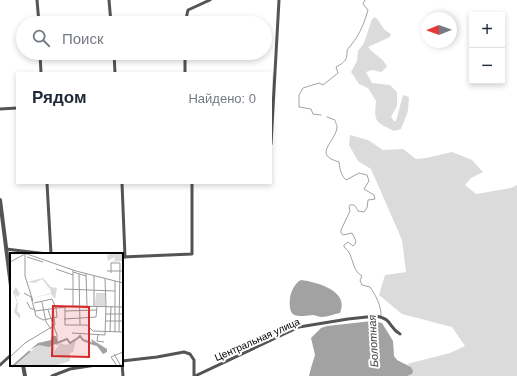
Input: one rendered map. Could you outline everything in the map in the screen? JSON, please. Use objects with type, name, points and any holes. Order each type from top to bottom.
[{"type":"street","points":[[37,0],[38,16]]},
{"type":"street","points":[[109,0],[110,16]]},
{"type":"street","points":[[187,16],[188,10],[210,0]]},
{"type":"street","points":[[272,126],[279,0]]},
{"type":"street","points":[[40,60],[41,72]]},
{"type":"street","points":[[114,60],[115,72]]},
{"type":"street","points":[[185,60],[185,72]]},
{"type":"street","points":[[0,109],[16,108]]},
{"type":"street","points":[[47,184],[50,253]]},
{"type":"street","points":[[122,184],[124,257],[192,254],[192,184]]},
{"type":"street","points":[[0,200],[10,279]]},
{"type":"street","points":[[6,249],[39,253]]},
{"type":"street","name":"Центральная улица","points":[[195,376],[299,327],[376,316],[384,318],[390,323],[394,331],[400,334]]},
{"type":"street","points":[[123,362],[184,352],[190,354],[194,360],[195,376]]},
{"type":"street","points":[[0,365],[10,355]]},
{"type":"street","points":[[23,366],[25,376]]},
{"type":"street","points":[[52,376],[70,369],[90,366]]},
{"type":"shaded area","points":[[375,17],[383,28],[391,34],[390,37],[368,47],[384,61],[387,67],[381,72],[372,70],[366,72],[372,83],[390,85],[397,92],[397,106],[391,117],[394,121],[396,121],[403,95],[409,97],[408,111],[401,129],[394,131],[379,123],[375,114],[376,101],[368,88],[359,84],[351,72],[357,61],[358,51],[364,43],[372,19]]},
{"type":"shaded area","points":[[350,135],[368,140],[383,150],[403,149],[416,159],[452,152],[472,160],[483,172],[471,178],[465,185],[476,194],[511,188],[517,185],[517,376],[407,376],[412,374],[411,367],[407,364],[450,353],[465,346],[452,327],[402,314],[379,295],[385,275],[406,272],[402,240],[371,169],[358,161],[349,145]]},
{"type":"water","points":[[301,280],[315,283],[336,293],[342,305],[340,313],[326,317],[294,315],[290,309],[292,290]]},
{"type":"water","points":[[372,321],[382,323],[393,341],[394,356],[397,360],[411,367],[413,371],[412,374],[407,376],[309,376],[315,355],[311,338],[321,328]]},
{"type":"waterway","name":"Болотная","points":[[321,115],[313,114],[311,109],[299,107],[299,95],[303,88],[319,83],[323,85],[338,73],[336,67],[345,60],[347,50],[358,36],[364,21],[368,10],[363,4],[365,0]]},
{"type":"waterway","name":"Болотная","points":[[327,117],[335,120],[337,126],[336,132],[326,151],[327,155],[331,159],[339,162],[341,172],[346,180],[359,173],[367,175],[369,181],[364,189],[374,195],[375,199],[368,200],[367,208],[364,212],[358,211],[354,205],[350,205],[350,211],[341,233],[343,235],[352,233],[356,241],[353,246],[348,242],[344,245],[344,247],[350,254],[356,270],[362,276],[360,280],[362,285],[370,287],[376,297],[381,316]]}]
